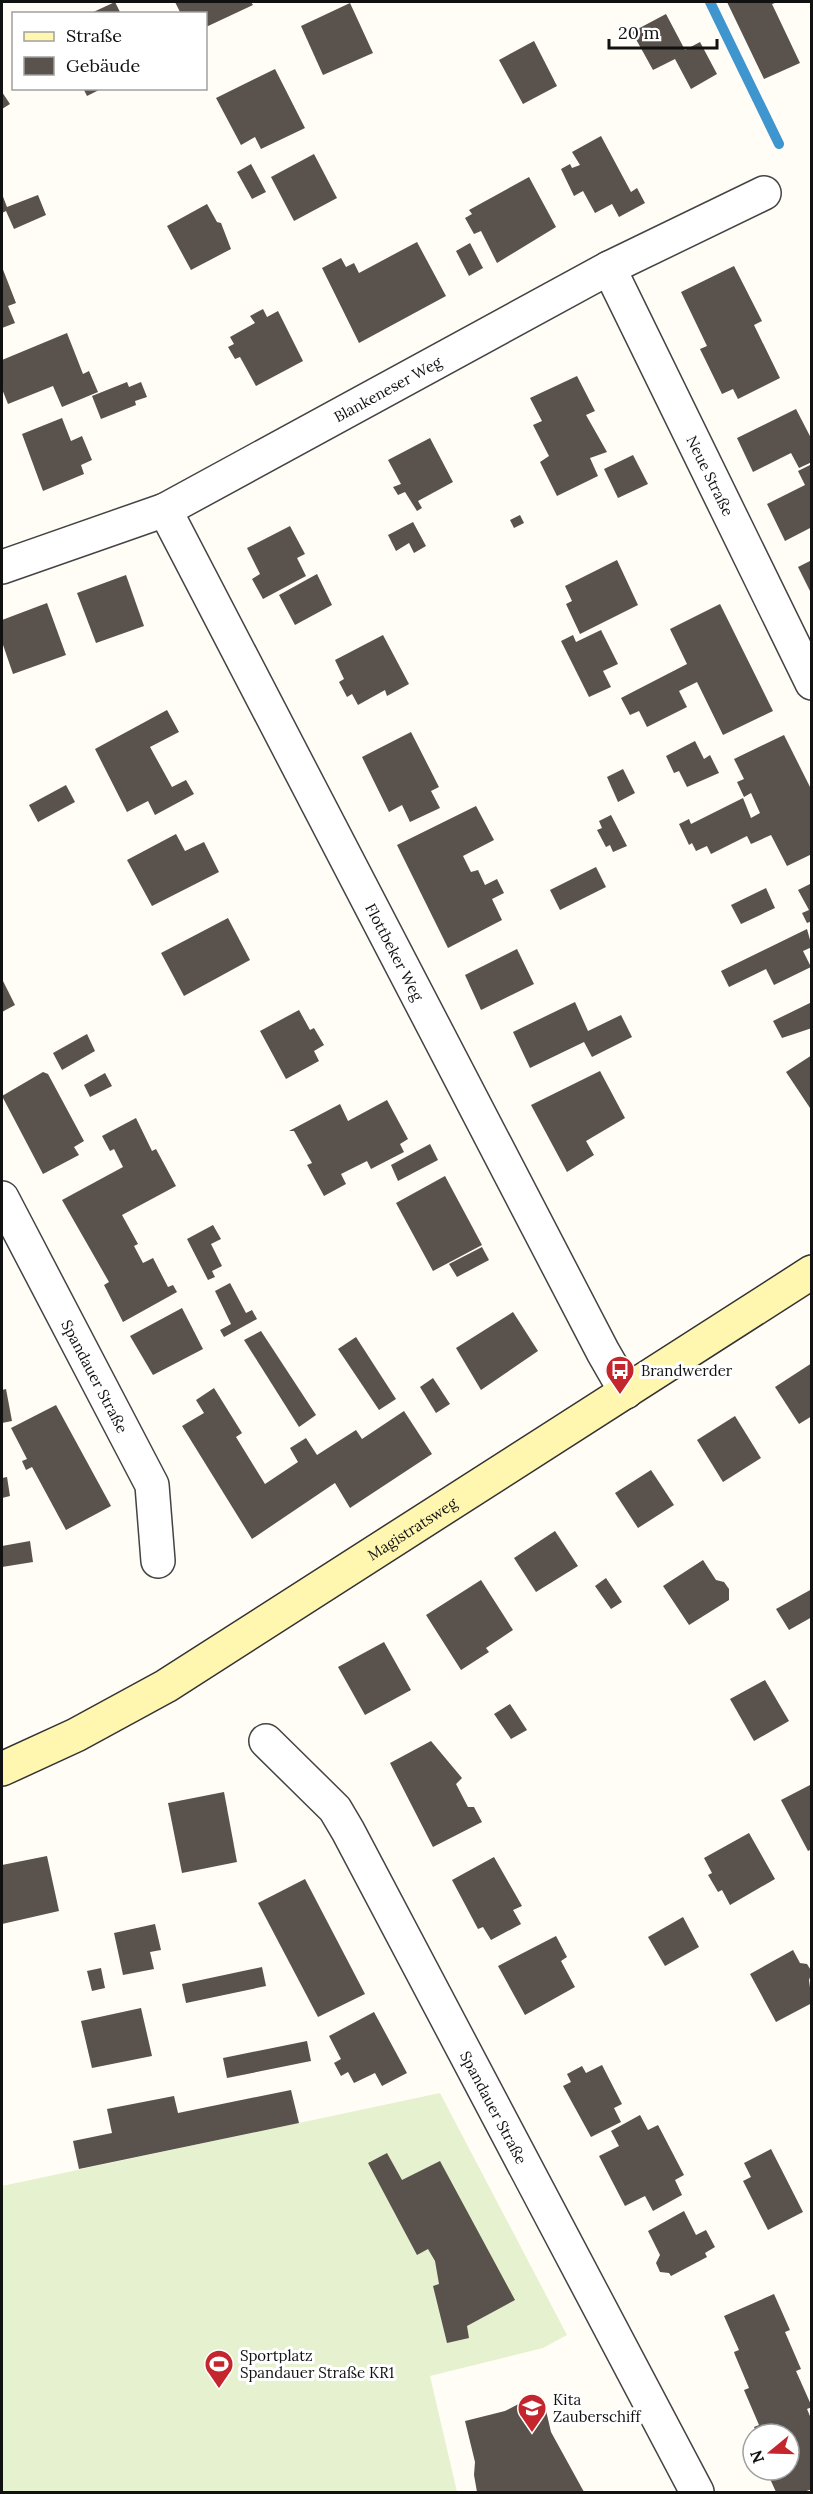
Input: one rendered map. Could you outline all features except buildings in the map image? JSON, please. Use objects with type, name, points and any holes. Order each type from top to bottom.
[{"type":"street","name":"Blankeneser Weg","points":[[2,564],[165,510],[609,268],[764,192]]},
{"type":"street","name":"Neue Straße","points":[[609,268],[812,683]]},
{"type":"street","name":"Flottbeker Weg","points":[[165,510],[603,1352],[627,1392]]},
{"type":"street","name":"Spandauer Straße","points":[[2,1198],[152,1485],[158,1561]]},
{"type":"street","name":"Magistratsweg","points":[[2,1769],[76,1735],[165,1686],[812,1272]]},
{"type":"street","name":"Spandauer Straße","points":[[266,1741],[334,1809],[348,1831],[698,2493]]},
{"type":"green space","points":[[440,2093],[567,2335],[543,2348],[430,2376],[457,2492],[2,2492],[2,2186]]},
{"type":"waterway","points":[[710,2],[779,144]]},
{"type":"place","name":"Brandwerder","points":[[620,1396]]},
{"type":"place","name":"Sportplatz Spandauer Straße KR1","points":[[219,2390]]},
{"type":"place","name":"Kita Zauberschiff","points":[[532,2434]]}]
